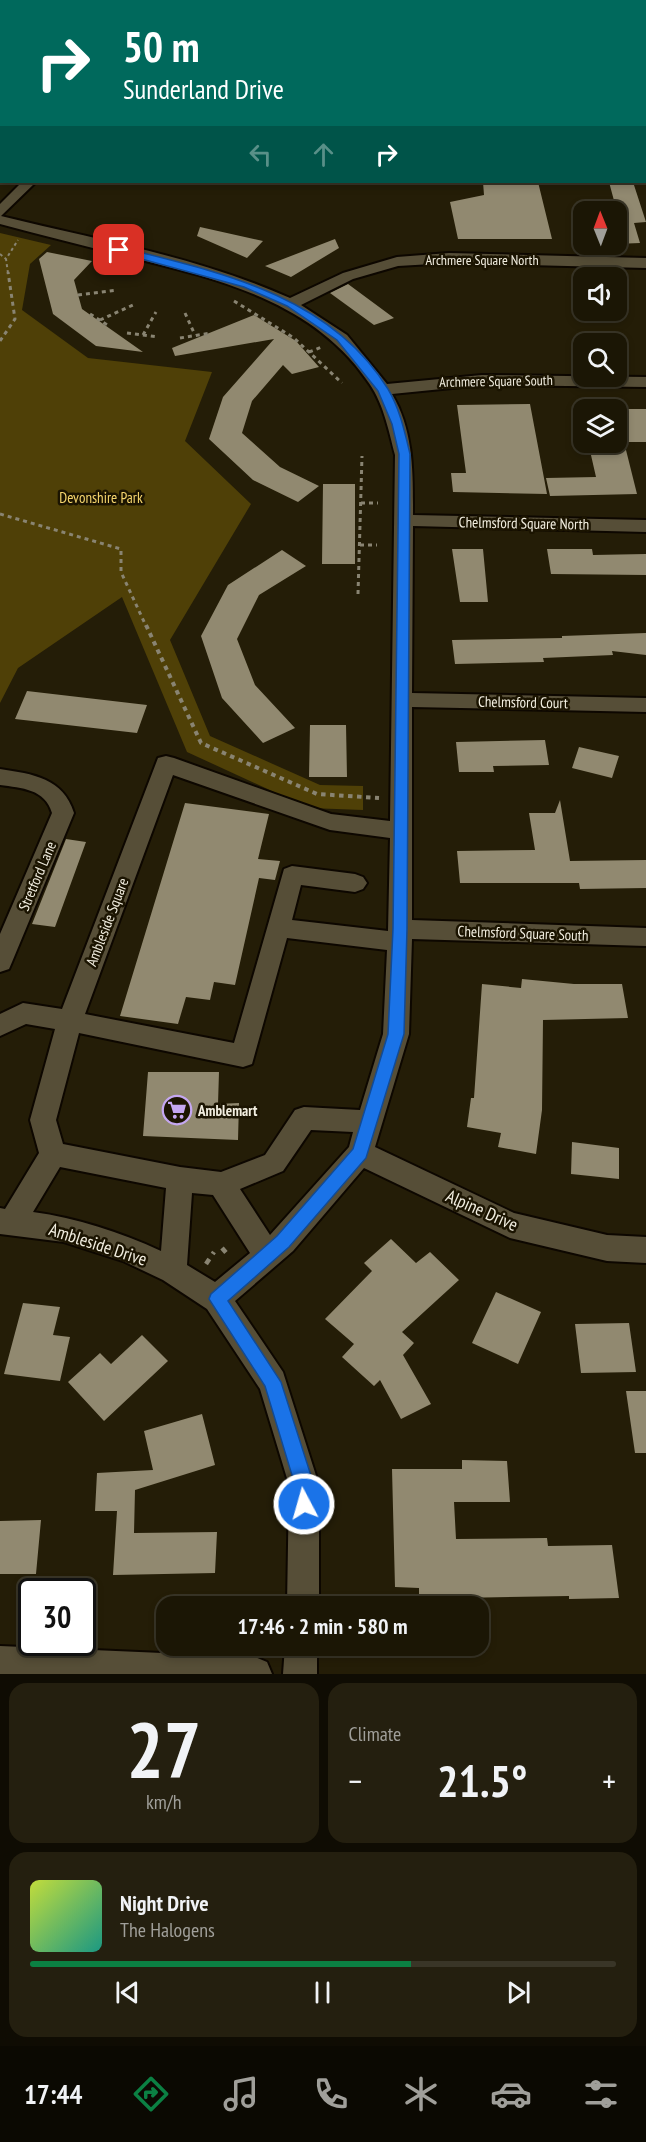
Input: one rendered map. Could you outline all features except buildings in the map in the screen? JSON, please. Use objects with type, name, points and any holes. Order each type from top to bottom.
[{"type":"street","points":[[0,212],[29,183]]},
{"type":"street","points":[[0,220],[195,269],[248,285],[290,304],[341,338],[383,390],[397,424],[404,454],[400,700],[400,936],[396,1034],[360,1153],[268,1256],[217,1299]]},
{"type":"street","name":"Archmere Square North","points":[[290,304],[348,276],[397,262],[449,258],[646,263]]},
{"type":"street","name":"Archmere Square South","points":[[383,390],[430,382],[495,378],[646,381]]},
{"type":"street","name":"Chelmsford Square North","points":[[402,520],[646,526]]},
{"type":"street","name":"Chelmsford Court","points":[[400,700],[646,705]]},
{"type":"street","name":"Ambleside Square","points":[[70,1021],[166,764],[330,822],[400,831]]},
{"type":"street","name":"Stretford Lane","points":[[0,777],[25,781],[52,790],[58,796],[63,813],[0,963]]},
{"type":"street","points":[[0,1026],[23,1013],[243,1056],[292,875],[355,883]]},
{"type":"street","points":[[279,928],[400,936]]},
{"type":"street","name":"Chelmsford Square South","points":[[400,936],[646,937]]},
{"type":"street","points":[[53,1154],[43,1120],[70,1021]]},
{"type":"street","points":[[53,1154],[180,1179],[222,1184],[274,1163],[304,1118],[371,1122]]},
{"type":"street","name":"Alpine Drive","points":[[360,1153],[510,1225],[607,1248],[646,1250]]},
{"type":"street","points":[[6,1221],[53,1154]]},
{"type":"street","points":[[172,1271],[180,1179]]},
{"type":"street","points":[[222,1184],[268,1256]]},
{"type":"street","name":"Ambleside Drive","points":[[6,1221],[64,1228],[129,1250],[172,1271],[217,1299],[273,1382],[304,1485],[303,1596]]},
{"type":"street","points":[[300,1674],[301,1656]]},
{"type":"street","points":[[0,1663],[255,1674]]},
{"type":"path","points":[[0,340],[15,319],[6,259],[17,241],[32,228]]},
{"type":"path","points":[[0,255],[6,259]]},
{"type":"path","points":[[78,295],[117,290]]},
{"type":"path","points":[[228,297],[294,338],[342,383]]},
{"type":"path","points":[[100,320],[133,305]]},
{"type":"path","points":[[143,335],[156,312]]},
{"type":"path","points":[[185,313],[195,335]]},
{"type":"path","points":[[90,314],[109,326]]},
{"type":"path","points":[[127,333],[158,337]]},
{"type":"path","points":[[180,338],[211,333]]},
{"type":"path","points":[[309,351],[323,347]]},
{"type":"path","points":[[358,594],[362,456]]},
{"type":"path","points":[[361,503],[378,503]]},
{"type":"path","points":[[0,514],[121,549],[123,555],[121,572],[201,743],[317,794],[400,799]]},
{"type":"path","points":[[360,545],[377,544]]},
{"type":"path","points":[[203,1268],[214,1252]]},
{"type":"green space","name":"Devonshire Park","points":[[0,233],[51,245],[30,264],[22,310],[88,358],[212,372],[185,441],[251,504],[170,640],[210,736],[320,785],[363,786],[363,810],[309,808],[187,752],[122,597],[18,668],[0,703]]},
{"type":"place","name":"Amblemart","points":[[177,1110]]},
{"type":"route","points":[[119,250],[248,285],[290,304],[341,338],[383,390],[397,424],[404,454],[400,929],[396,1034],[360,1153],[283,1242],[217,1299],[273,1382],[304,1485],[304,1504]]}]
